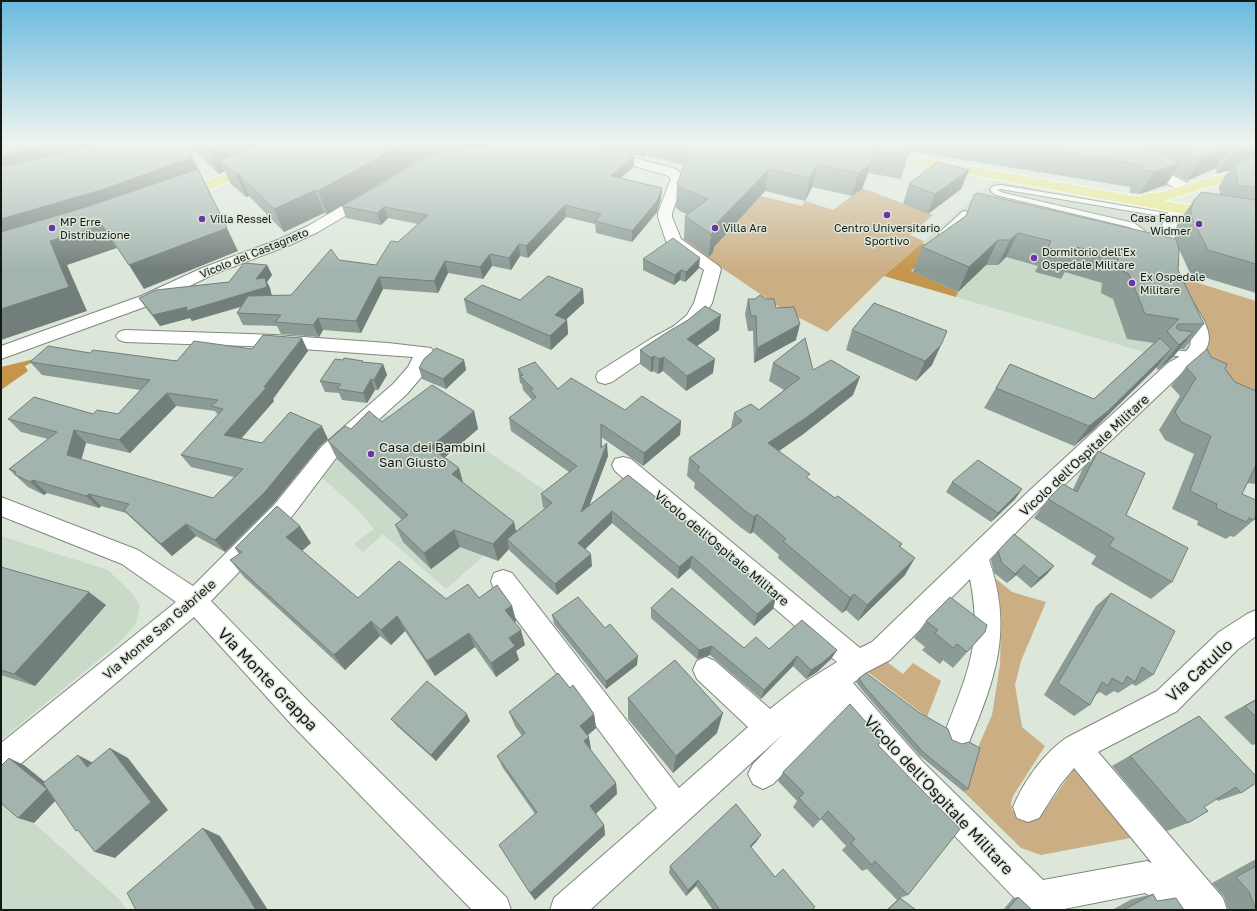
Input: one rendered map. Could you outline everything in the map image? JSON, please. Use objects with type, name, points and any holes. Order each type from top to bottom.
[{"type":"main road","points":[[162,203],[210,185]]},
{"type":"main road","points":[[1054,185],[1141,197],[1162,197],[1203,185]]},
{"type":"main road","points":[[1220,185],[1210,189],[1201,196],[1206,204],[1219,210],[1256,216]]},
{"type":"main road","points":[[1085,190],[1175,212],[1256,220]]},
{"type":"street","points":[[605,376],[658,342],[680,330],[694,319],[703,302],[712,269],[674,241],[665,217],[665,213],[675,185]]},
{"type":"street","points":[[1179,185],[1188,189]]},
{"type":"street","name":"Vicolo del Castagneto","points":[[1,353],[147,300],[208,271],[285,242],[313,229],[380,190]]},
{"type":"street","name":"Vicolo dell'Ospitale Militare","points":[[566,910],[676,809],[799,702],[838,687],[858,663],[881,651],[1037,497],[1175,368],[1192,355],[1199,346],[1201,337],[1171,270],[1165,248],[1164,238],[1175,212]]},
{"type":"street","name":"Via Monte San Gabriele","points":[[1,762],[195,602],[282,512],[329,452],[400,389],[416,370],[425,352],[344,345],[233,339],[125,336]]},
{"type":"street","name":"Vicolo dell'Ospitale Militare","points":[[623,465],[858,663]]},
{"type":"street","name":"Via Monte Grappa","points":[[1,506],[130,557],[195,602],[302,715],[495,910]]},
{"type":"street","points":[[959,732],[987,646],[988,613],[981,572],[976,558]]},
{"type":"street","points":[[503,581],[676,809]]},
{"type":"street","name":"Via Catullo","points":[[1028,807],[1067,754],[1167,701],[1228,641],[1256,622]]},
{"type":"street","points":[[706,670],[769,727]]},
{"type":"street","points":[[763,774],[838,687]]},
{"type":"street","name":"Vicolo dell'Ospitale Militare","points":[[838,687],[913,772],[1040,904]]},
{"type":"street","points":[[1076,748],[1210,910]]},
{"type":"street","points":[[1040,904],[1147,877],[1165,887],[1181,910]]},
{"type":"lane","points":[[1141,246],[1145,242],[1142,233],[1131,225],[1002,195],[993,190],[994,187],[1002,186],[1175,212]]},
{"type":"lane","points":[[939,238],[964,213],[987,218]]},
{"type":"lane","points":[[1162,352],[1192,355]]},
{"type":"shaded area","points":[[683,185],[714,185],[802,206],[805,201],[833,210],[862,188],[933,215],[910,235],[924,241],[884,276],[827,332],[782,309],[681,240],[706,223],[680,211],[672,204]]},
{"type":"shaded area","name":"Dormitorio dell'Ex Ospedale Militare","points":[[989,185],[1013,185],[1167,211],[1158,233],[1158,239],[1193,345],[1180,359],[1144,352],[884,276]]},
{"type":"shaded area","points":[[922,243],[936,249],[911,271],[958,292],[956,297],[884,276]]},
{"type":"shaded area","points":[[1182,278],[1256,301],[1256,402],[1197,359]]},
{"type":"shaded area","points":[[63,352],[39,359],[25,366],[28,371],[1,390],[1,367]]},
{"type":"shaded area","points":[[383,412],[447,458],[471,440],[565,504],[497,544],[446,589],[383,534],[363,552],[354,544],[374,529],[357,509],[319,475],[335,456]]},
{"type":"shaded area","points":[[1,536],[108,570],[133,594],[140,606],[136,624],[119,643],[1,740]]},
{"type":"shaded area","points":[[995,578],[1012,592],[1046,602],[1021,661],[1015,685],[1022,727],[1045,746],[1013,796],[1011,803],[1012,810],[1025,816],[1039,818],[1079,762],[1141,836],[1041,855],[1021,848],[964,792],[976,752],[992,715],[1000,665],[1001,619]]},
{"type":"shaded area","points":[[882,658],[903,674],[913,663],[941,681],[927,717],[865,670]]},
{"type":"shaded area","points":[[1,794],[119,899],[127,910],[1,910]]},
{"type":"building","points":[[1,185],[117,185],[101,190],[1,219]]},
{"type":"building","points":[[152,185],[206,185],[227,228],[129,265],[102,225],[50,241],[69,287],[1,309],[1,232],[86,207]]},
{"type":"building","points":[[250,185],[330,185],[318,191],[315,190],[274,209]]},
{"type":"building","points":[[380,185],[647,185],[662,188],[657,201],[632,231],[595,221],[601,214],[565,205],[526,246],[519,244],[509,258],[490,254],[480,267],[445,261],[434,281],[379,277],[356,321],[318,318],[313,325],[275,322],[281,315],[237,313],[248,296],[291,295],[331,249],[339,260],[376,265],[391,241],[398,242],[428,215],[384,207],[377,213],[342,206]]},
{"type":"building","points":[[678,185],[754,185],[713,227],[716,229],[711,234],[685,216],[708,199],[682,188]]},
{"type":"building","points":[[910,185],[948,185],[935,194]]},
{"type":"building","points":[[1238,185],[1256,185],[1256,188]]},
{"type":"building","points":[[1202,192],[1256,200],[1256,264],[1208,250],[1191,216],[1191,209],[1194,200]]},
{"type":"building","points":[[977,193],[1176,239],[1179,250],[1178,270],[1204,324],[1178,324],[1176,328],[1179,330],[1193,332],[1179,345],[1167,331],[1179,319],[1145,314],[1129,274],[1117,268],[1118,258],[1077,247],[1075,255],[1048,248],[1051,241],[1018,233],[1010,240],[998,240],[969,267],[922,247],[966,216],[974,195]]},
{"type":"building","points":[[673,238],[700,258],[686,272],[681,270],[675,275],[643,259]]},
{"type":"building","points":[[244,263],[267,265],[256,279],[265,278],[267,287],[186,311],[187,307],[153,315],[139,298],[156,290],[229,282]]},
{"type":"building","points":[[548,276],[583,289],[555,315],[567,320],[550,336],[464,299],[482,285],[520,300]]},
{"type":"building","points":[[760,295],[766,299],[774,299],[776,308],[794,307],[800,324],[757,348],[756,316],[751,316],[748,299],[755,299]]},
{"type":"building","points":[[874,303],[947,331],[941,345],[925,361],[852,330]]},
{"type":"building","points":[[705,306],[721,315],[687,339],[715,359],[687,376],[664,357],[659,359],[654,356],[651,358],[640,350],[688,320]]},
{"type":"building","points":[[263,335],[302,338],[264,387],[266,388],[224,435],[262,443],[290,412],[322,426],[314,432],[265,492],[215,540],[186,524],[161,544],[124,510],[129,504],[89,494],[86,496],[33,480],[30,482],[14,474],[16,472],[9,469],[57,432],[8,419],[34,397],[93,414],[97,410],[118,414],[150,380],[30,362],[48,346],[90,353],[93,350],[177,361],[194,341],[252,349]],"holes":[[[167,393],[218,400],[211,406],[223,409],[181,455],[243,469],[213,498],[67,455],[74,430],[119,440]]]},
{"type":"building","points":[[805,338],[813,370],[831,360],[860,377],[807,417],[768,443],[810,474],[806,477],[835,498],[838,496],[902,544],[899,546],[915,558],[867,605],[854,594],[850,598],[783,541],[786,539],[757,514],[754,517],[744,510],[697,470],[700,467],[689,458],[742,421],[734,413],[751,404],[759,410],[800,378],[773,363]]},
{"type":"building","points":[[1160,338],[1171,349],[1108,411],[1089,426],[996,388],[1010,364],[1094,399]]},
{"type":"building","points":[[436,348],[464,360],[443,379],[419,368],[424,359]]},
{"type":"building","points":[[1207,349],[1211,357],[1227,364],[1225,369],[1235,382],[1256,391],[1256,465],[1242,494],[1256,500],[1256,515],[1254,520],[1249,518],[1246,522],[1216,508],[1217,504],[1190,491],[1211,436],[1181,422],[1175,412],[1196,378],[1186,367]]},
{"type":"building","points":[[344,358],[363,361],[362,362],[383,364],[374,380],[371,379],[363,393],[337,389],[341,384],[320,381],[335,359],[343,360]]},
{"type":"building","points":[[535,362],[558,389],[571,378],[625,410],[642,396],[681,421],[644,453],[601,424],[601,448],[607,443],[581,512],[628,475],[699,531],[776,597],[757,614],[692,556],[679,567],[612,511],[578,543],[591,554],[555,584],[507,539],[552,503],[541,494],[577,466],[509,418],[536,397],[530,390],[533,389],[520,376],[523,375],[518,369]]},
{"type":"building","points":[[432,385],[474,411],[430,447],[459,468],[452,474],[514,522],[493,544],[454,530],[424,553],[395,525],[408,515],[328,441],[345,426],[351,429],[369,411],[382,422]]},
{"type":"building","points":[[1098,451],[1145,473],[1126,515],[1188,548],[1172,582],[1109,546],[1114,538],[1048,499],[1063,484],[1077,492]]},
{"type":"building","points":[[978,460],[1022,489],[998,513],[952,482]]},
{"type":"building","points":[[277,506],[300,526],[286,537],[358,598],[399,561],[446,599],[468,584],[479,598],[497,585],[512,606],[505,610],[521,630],[509,638],[515,646],[491,663],[469,633],[427,661],[397,616],[381,630],[371,621],[334,655],[230,560],[242,552],[235,548]]},
{"type":"building","points":[[1014,534],[1054,566],[1039,578],[1024,565],[1015,574],[1002,563],[998,551]]},
{"type":"building","points":[[1,567],[89,592],[14,674],[1,670]]},
{"type":"building","points":[[672,588],[744,648],[756,637],[769,649],[802,620],[837,650],[811,670],[797,656],[764,690],[712,646],[699,650],[651,608]]},
{"type":"building","points":[[1111,593],[1175,631],[1153,675],[1142,667],[1135,682],[1127,676],[1123,684],[1112,678],[1108,686],[1102,682],[1090,705],[1058,683]]},
{"type":"building","points":[[578,597],[605,628],[610,624],[638,656],[606,681],[552,615]]},
{"type":"building","points":[[950,597],[987,625],[985,632],[967,652],[957,644],[953,648],[935,633],[938,630],[926,621]]},
{"type":"building","points":[[675,660],[723,713],[676,756],[628,698]]},
{"type":"building","points":[[558,673],[570,688],[573,685],[594,714],[580,726],[589,737],[584,741],[616,783],[590,806],[604,825],[530,893],[499,845],[537,812],[497,756],[525,733],[509,712]]},
{"type":"building","points":[[866,673],[920,713],[948,729],[952,740],[962,744],[969,742],[980,748],[968,789],[923,752],[864,686],[859,678]]},
{"type":"building","points":[[427,681],[467,714],[431,755],[391,719]]},
{"type":"building","points":[[1256,700],[1256,717],[1245,706]]},
{"type":"building","points":[[850,704],[882,740],[878,745],[960,829],[908,895],[875,861],[872,865],[851,843],[855,839],[828,811],[820,820],[799,798],[804,793],[783,772]]},
{"type":"building","points":[[1199,716],[1256,776],[1256,783],[1241,793],[1236,787],[1204,807],[1208,811],[1188,823],[1130,756]]},
{"type":"building","points":[[110,748],[151,802],[95,852],[78,830],[76,831],[43,783],[78,755],[87,767]]},
{"type":"building","points":[[9,758],[47,789],[18,818],[1,803],[1,766]]},
{"type":"building","points":[[736,804],[761,835],[750,846],[775,877],[783,869],[815,907],[812,910],[720,910],[698,880],[688,890],[670,866]]},
{"type":"building","points":[[203,828],[256,910],[136,910],[127,893]]},
{"type":"building","points":[[1256,866],[1256,908],[1249,892],[1236,877]]},
{"type":"building","points":[[1153,894],[1157,901],[1176,898],[1184,910],[1123,910]]},
{"type":"building","points":[[1018,897],[1032,910],[1007,910]]},
{"type":"building","points":[[900,898],[916,910],[888,910]]},
{"type":"place","name":"Centro Universitario Sportivo","points":[[887,215]]},
{"type":"place","name":"Villa Ressel","points":[[202,219]]},
{"type":"place","name":"Casa Fanna Widmer","points":[[1199,224]]},
{"type":"place","name":"MP Erre Distribuzione","points":[[52,228]]},
{"type":"place","name":"Villa Ara","points":[[715,228]]},
{"type":"place","name":"Dormitorio dell'Ex Ospedale Militare","points":[[1034,258]]},
{"type":"place","name":"Ex Ospedale Militare","points":[[1132,283]]},
{"type":"place","name":"Casa dei Bambini San Giusto","points":[[371,454]]}]
